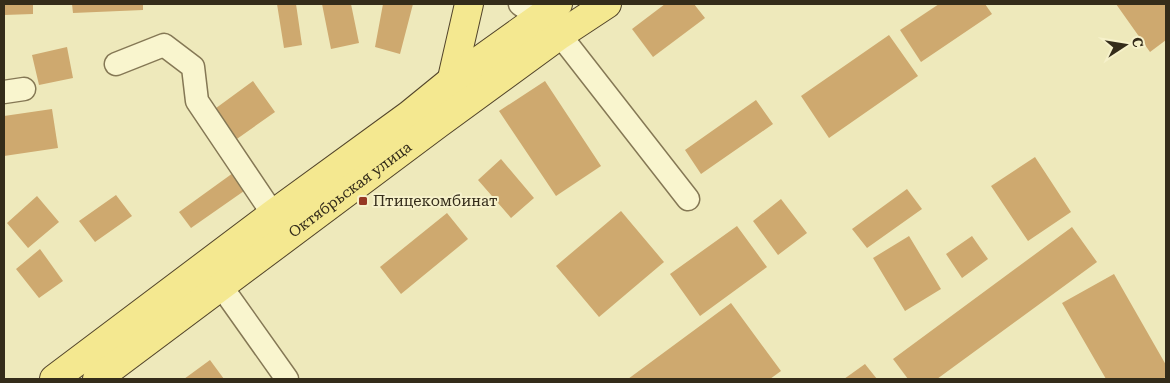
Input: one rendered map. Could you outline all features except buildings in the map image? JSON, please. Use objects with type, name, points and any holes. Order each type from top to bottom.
[{"type":"main road","points":[[438,124],[452,80],[469,4]]},
{"type":"main road","name":"Октябрьская улица","points":[[97,379],[438,124],[560,35],[607,4]]},
{"type":"main road","name":"Октябрьская улица","points":[[54,379],[273,214],[409,115],[539,8]]},
{"type":"street","points":[[539,8],[688,199]]},
{"type":"street","points":[[116,64],[164,45],[193,67],[197,101],[273,214]]},
{"type":"street","points":[[221,286],[288,379]]},
{"type":"place","name":"Птицекомбинат","points":[[363,201]]}]
